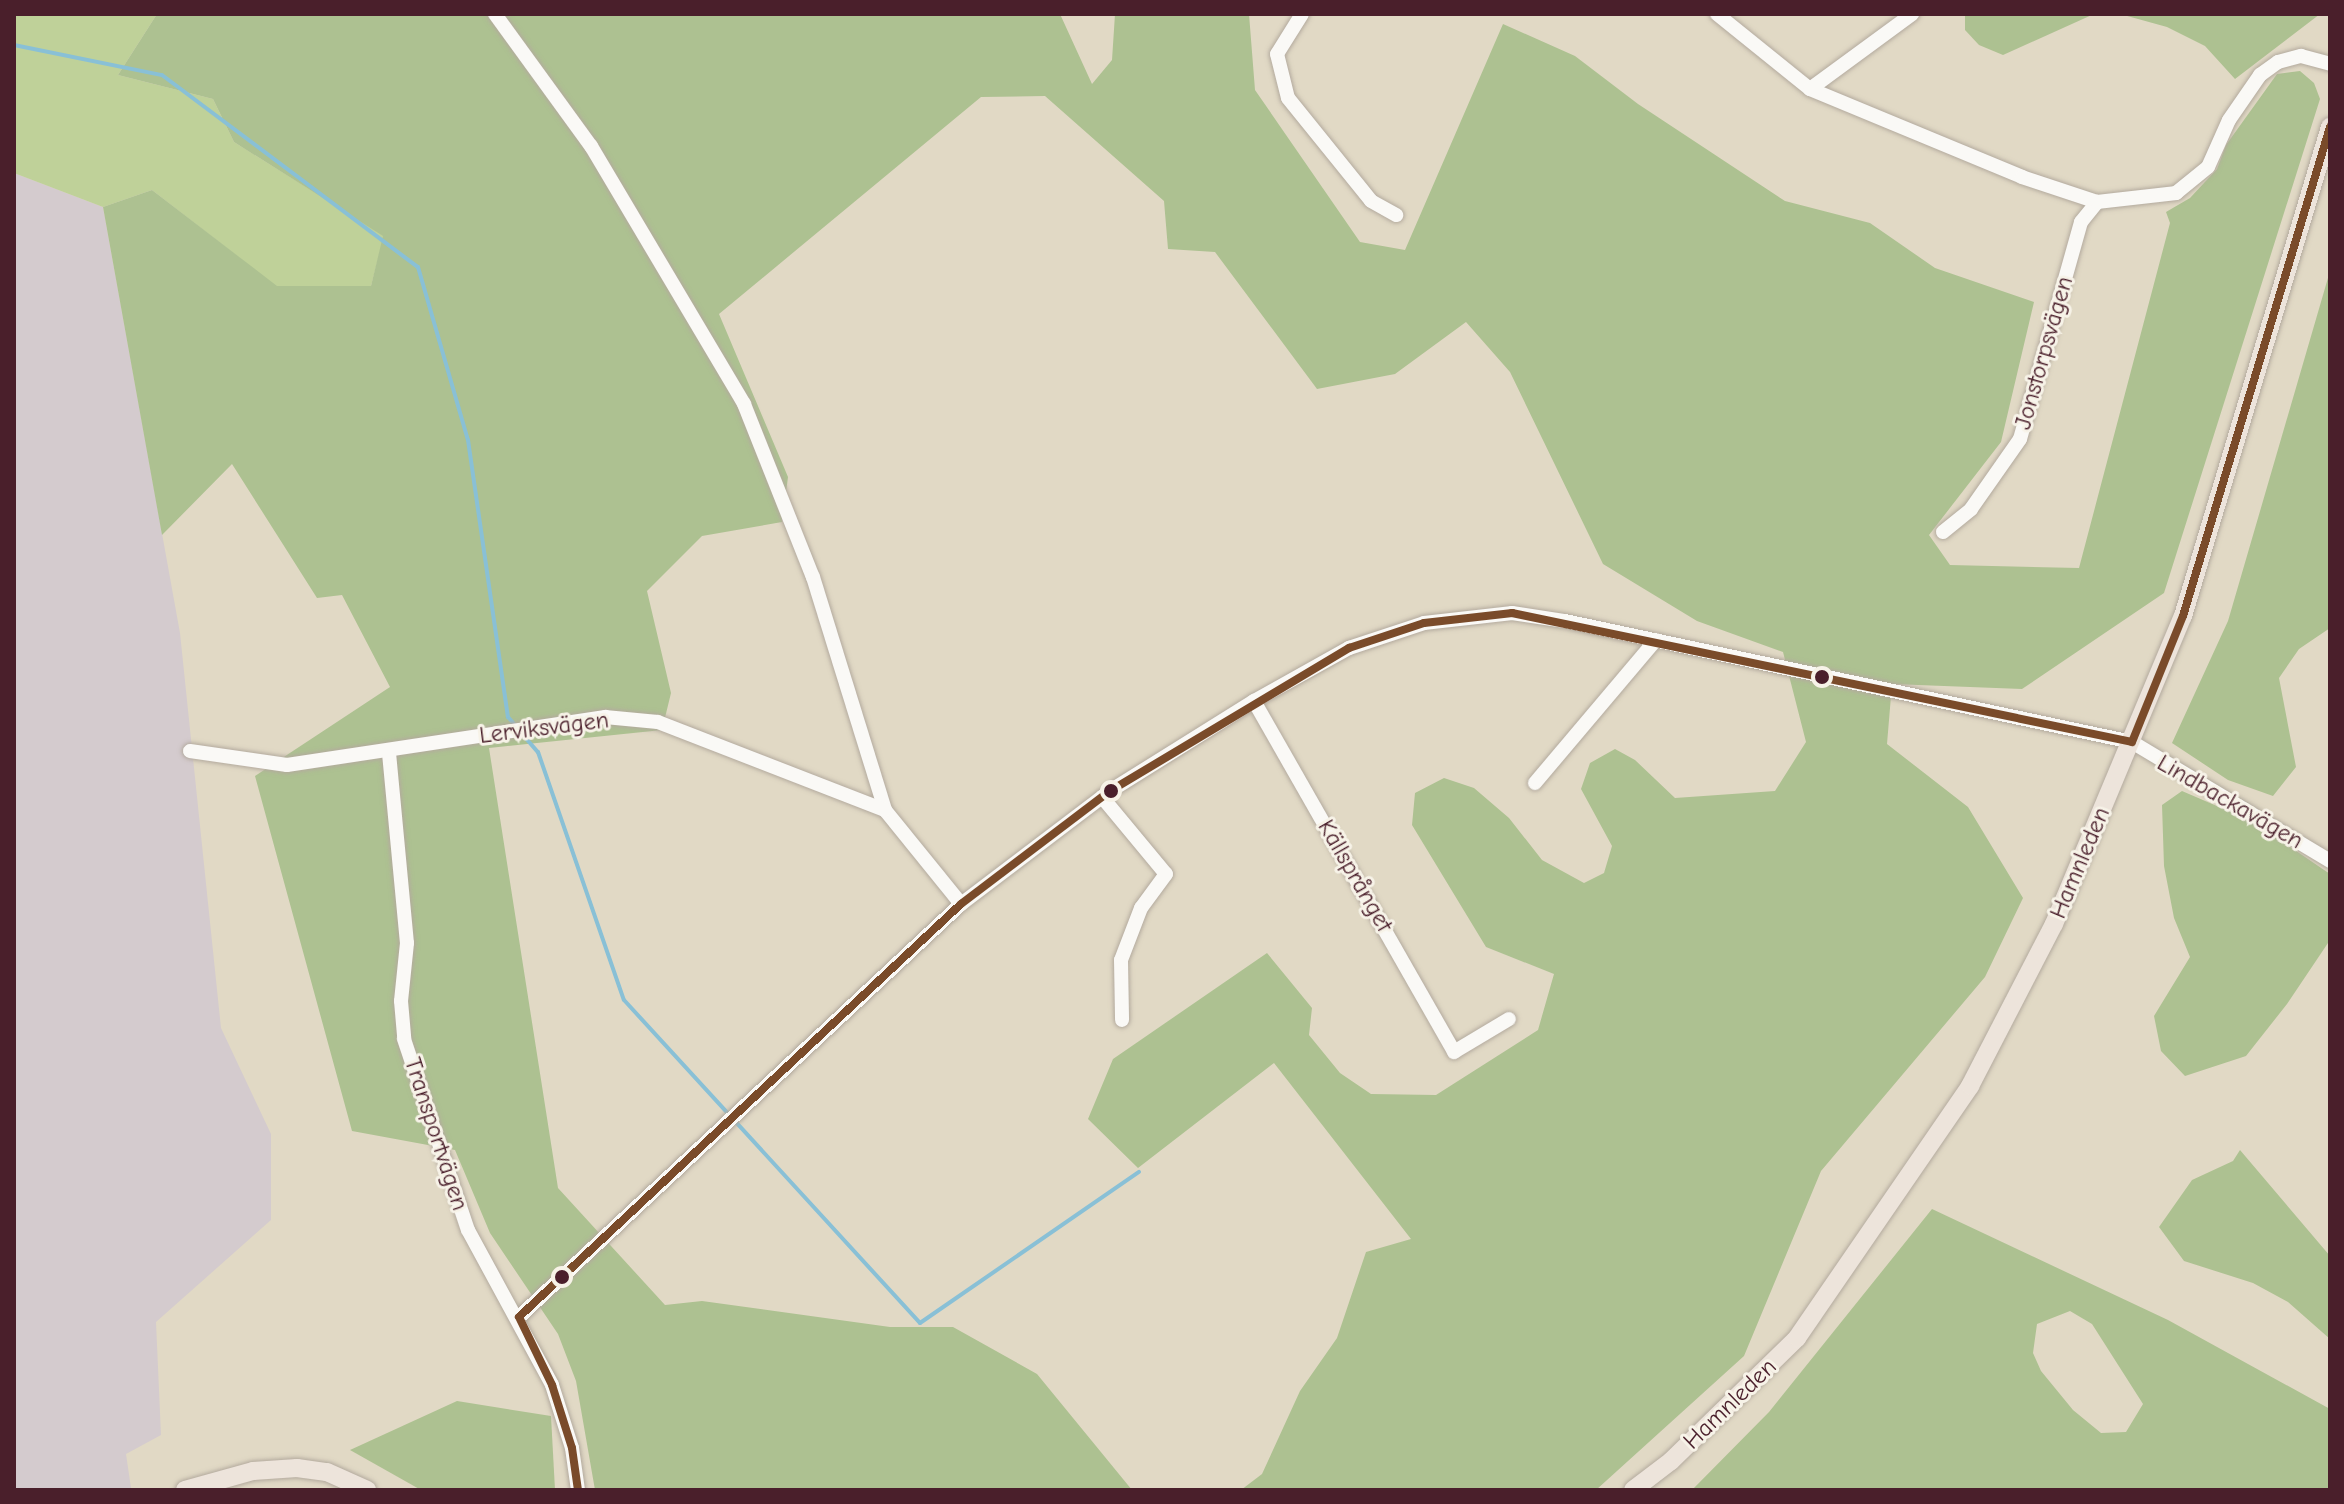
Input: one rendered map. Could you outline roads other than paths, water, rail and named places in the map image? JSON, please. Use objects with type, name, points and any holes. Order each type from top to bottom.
[{"type":"main road","name":"Hamnleden","points":[[1633,1490],[1694,1440],[1797,1338],[1923,1160],[1970,1086],[2054,924],[2183,616],[2330,127]]},
{"type":"main road","points":[[185,1490],[253,1471],[297,1468],[327,1472],[367,1490]]},
{"type":"street","name":"Lerviksvägen","points":[[495,14],[591,146],[744,404],[776,474],[885,810],[961,904]]},
{"type":"street","points":[[1302,14],[1277,54],[1288,98],[1371,201],[1396,215]]},
{"type":"street","points":[[1717,14],[1810,89],[2097,202],[2176,193],[2208,167],[2229,120],[2260,75],[2278,62],[2301,56],[2330,64]]},
{"type":"street","points":[[1810,89],[1912,14]]},
{"type":"street","name":"Jonstorpsvägen","points":[[1943,532],[1971,509],[2020,439],[2081,222],[2097,202]]},
{"type":"street","points":[[519,1317],[961,904],[1102,797],[1254,701],[1349,648],[1424,623],[1471,615],[1512,613],[1656,640],[2132,742]]},
{"type":"street","points":[[1535,783],[1656,640]]},
{"type":"street","name":"Källsprånget","points":[[1254,701],[1454,1052],[1509,1019]]},
{"type":"street","name":"Lerviksvägen","points":[[190,751],[287,765],[389,753],[605,717],[658,722],[885,810]]},
{"type":"street","name":"Lindbackavägen","points":[[2132,742],[2330,861]]},
{"type":"street","name":"Transportvägen","points":[[389,753],[407,943],[401,1001],[404,1039],[468,1230],[519,1317],[552,1385],[572,1448],[578,1490]]},
{"type":"street","points":[[1102,797],[1166,874],[1141,908],[1121,960],[1122,1020]]},
{"type":"waterway","points":[[14,45],[162,75],[418,267],[468,440],[508,717],[515,725]]},
{"type":"waterway","points":[[523,735],[538,752],[624,1000],[920,1323],[1139,1172]]}]
